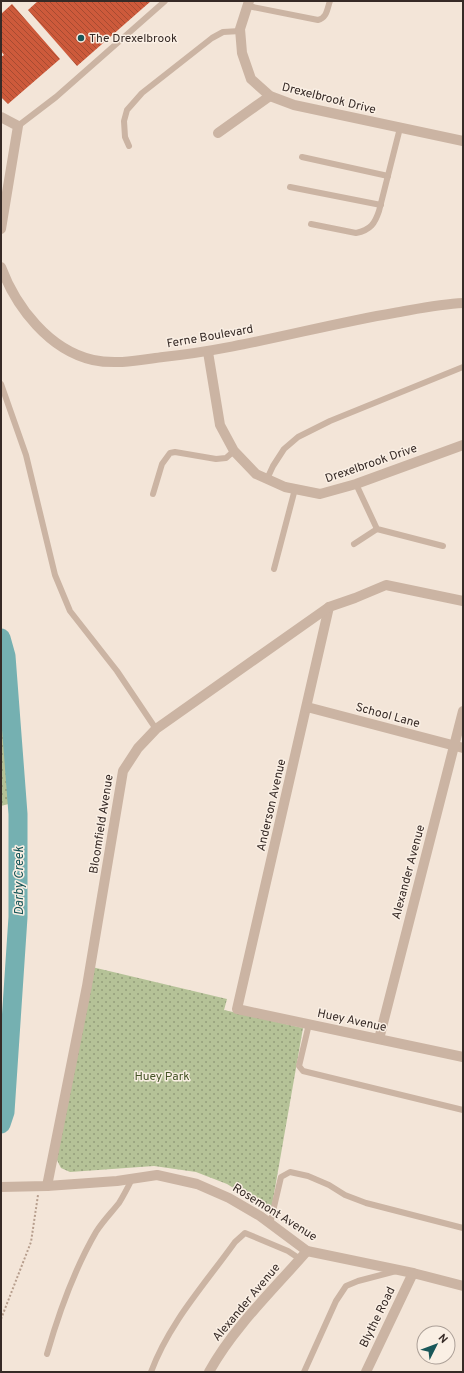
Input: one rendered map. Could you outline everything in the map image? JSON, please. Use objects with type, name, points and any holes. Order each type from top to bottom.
[{"type":"street","name":"Drexelbrook Drive","points":[[248,3],[240,31],[242,53],[251,79],[270,96],[294,105],[463,141]]},
{"type":"street","points":[[218,133],[270,96]]},
{"type":"street","points":[[1,117],[18,126],[1,229]]},
{"type":"street","name":"Ferne Boulevard","points":[[1,267],[3,281],[20,305],[44,333],[71,352],[94,360],[119,362],[208,352],[371,317],[448,304],[463,303]]},
{"type":"street","name":"Drexelbrook Drive","points":[[208,352],[220,426],[234,451],[256,474],[285,487],[320,494],[356,484],[463,445]]},
{"type":"street","name":"Bloomfield Avenue","points":[[43,1186],[87,986],[123,770],[138,748],[156,729],[329,607],[386,585],[463,601]]},
{"type":"street","name":"Anderson Avenue","points":[[237,1009],[329,607]]},
{"type":"street","name":"School Lane","points":[[306,707],[459,747]]},
{"type":"street","name":"Alexander Avenue","points":[[379,1039],[459,747],[463,711]]},
{"type":"street","name":"Huey Avenue","points":[[237,1009],[463,1056]]},
{"type":"street","name":"Rosemont Avenue","points":[[4,1187],[43,1186],[132,1179],[157,1175],[197,1184],[229,1198],[270,1224],[303,1255],[399,1270],[463,1286]]},
{"type":"street","name":"Alexander Avenue","points":[[209,1372],[219,1353],[303,1255]]},
{"type":"street","name":"Blythe Road","points":[[366,1372],[413,1273]]},
{"type":"lane","points":[[18,126],[56,97],[165,1]]},
{"type":"lane","points":[[248,3],[318,20],[325,17],[330,1]]},
{"type":"lane","points":[[130,146],[125,137],[124,122],[127,110],[142,93],[212,38],[223,32],[240,31]]},
{"type":"lane","points":[[311,224],[356,233],[362,232],[375,223],[381,205],[400,128]]},
{"type":"lane","points":[[302,157],[388,176]]},
{"type":"lane","points":[[290,187],[381,205]]},
{"type":"lane","points":[[267,479],[284,449],[298,437],[330,421],[463,367]]},
{"type":"lane","points":[[1,384],[26,455],[55,575],[70,611],[117,671],[156,729]]},
{"type":"lane","points":[[153,494],[162,464],[170,453],[175,452],[216,459],[226,458],[234,451]]},
{"type":"lane","points":[[356,484],[377,529]]},
{"type":"lane","points":[[274,569],[295,489]]},
{"type":"lane","points":[[354,544],[377,529],[443,546]]},
{"type":"lane","points":[[309,1024],[299,1066],[303,1071],[463,1110]]},
{"type":"lane","points":[[270,1224],[281,1177],[290,1172],[308,1176],[366,1203],[463,1228]]},
{"type":"lane","points":[[48,1354],[61,1309],[87,1250],[100,1226],[119,1203],[132,1179]]},
{"type":"lane","points":[[151,1372],[155,1360],[179,1317],[235,1242],[245,1233],[288,1251],[303,1255]]},
{"type":"lane","points":[[304,1372],[336,1301],[346,1286],[358,1281],[399,1270]]},
{"type":"path","points":[[1,1319],[5,1305],[32,1242],[43,1186]]},
{"type":"green space","points":[[1,704],[16,802],[1,806]]},
{"type":"green space","name":"Huey Park","points":[[92,967],[227,999],[224,1010],[303,1028],[271,1211],[227,1184],[196,1172],[154,1166],[70,1172],[61,1168],[55,1156]]},
{"type":"building","name":"The Drexelbrook","points":[[38,1],[151,1],[77,66],[28,10]]},
{"type":"building","points":[[12,4],[60,59],[8,104],[1,97],[1,57],[4,55],[1,51],[1,14]]},
{"type":"waterway","name":"Darby Creek","points":[[1,638],[6,656],[18,814],[18,917],[5,1112],[1,1124]]},
{"type":"place","name":"The Drexelbrook","points":[[81,38]]}]
